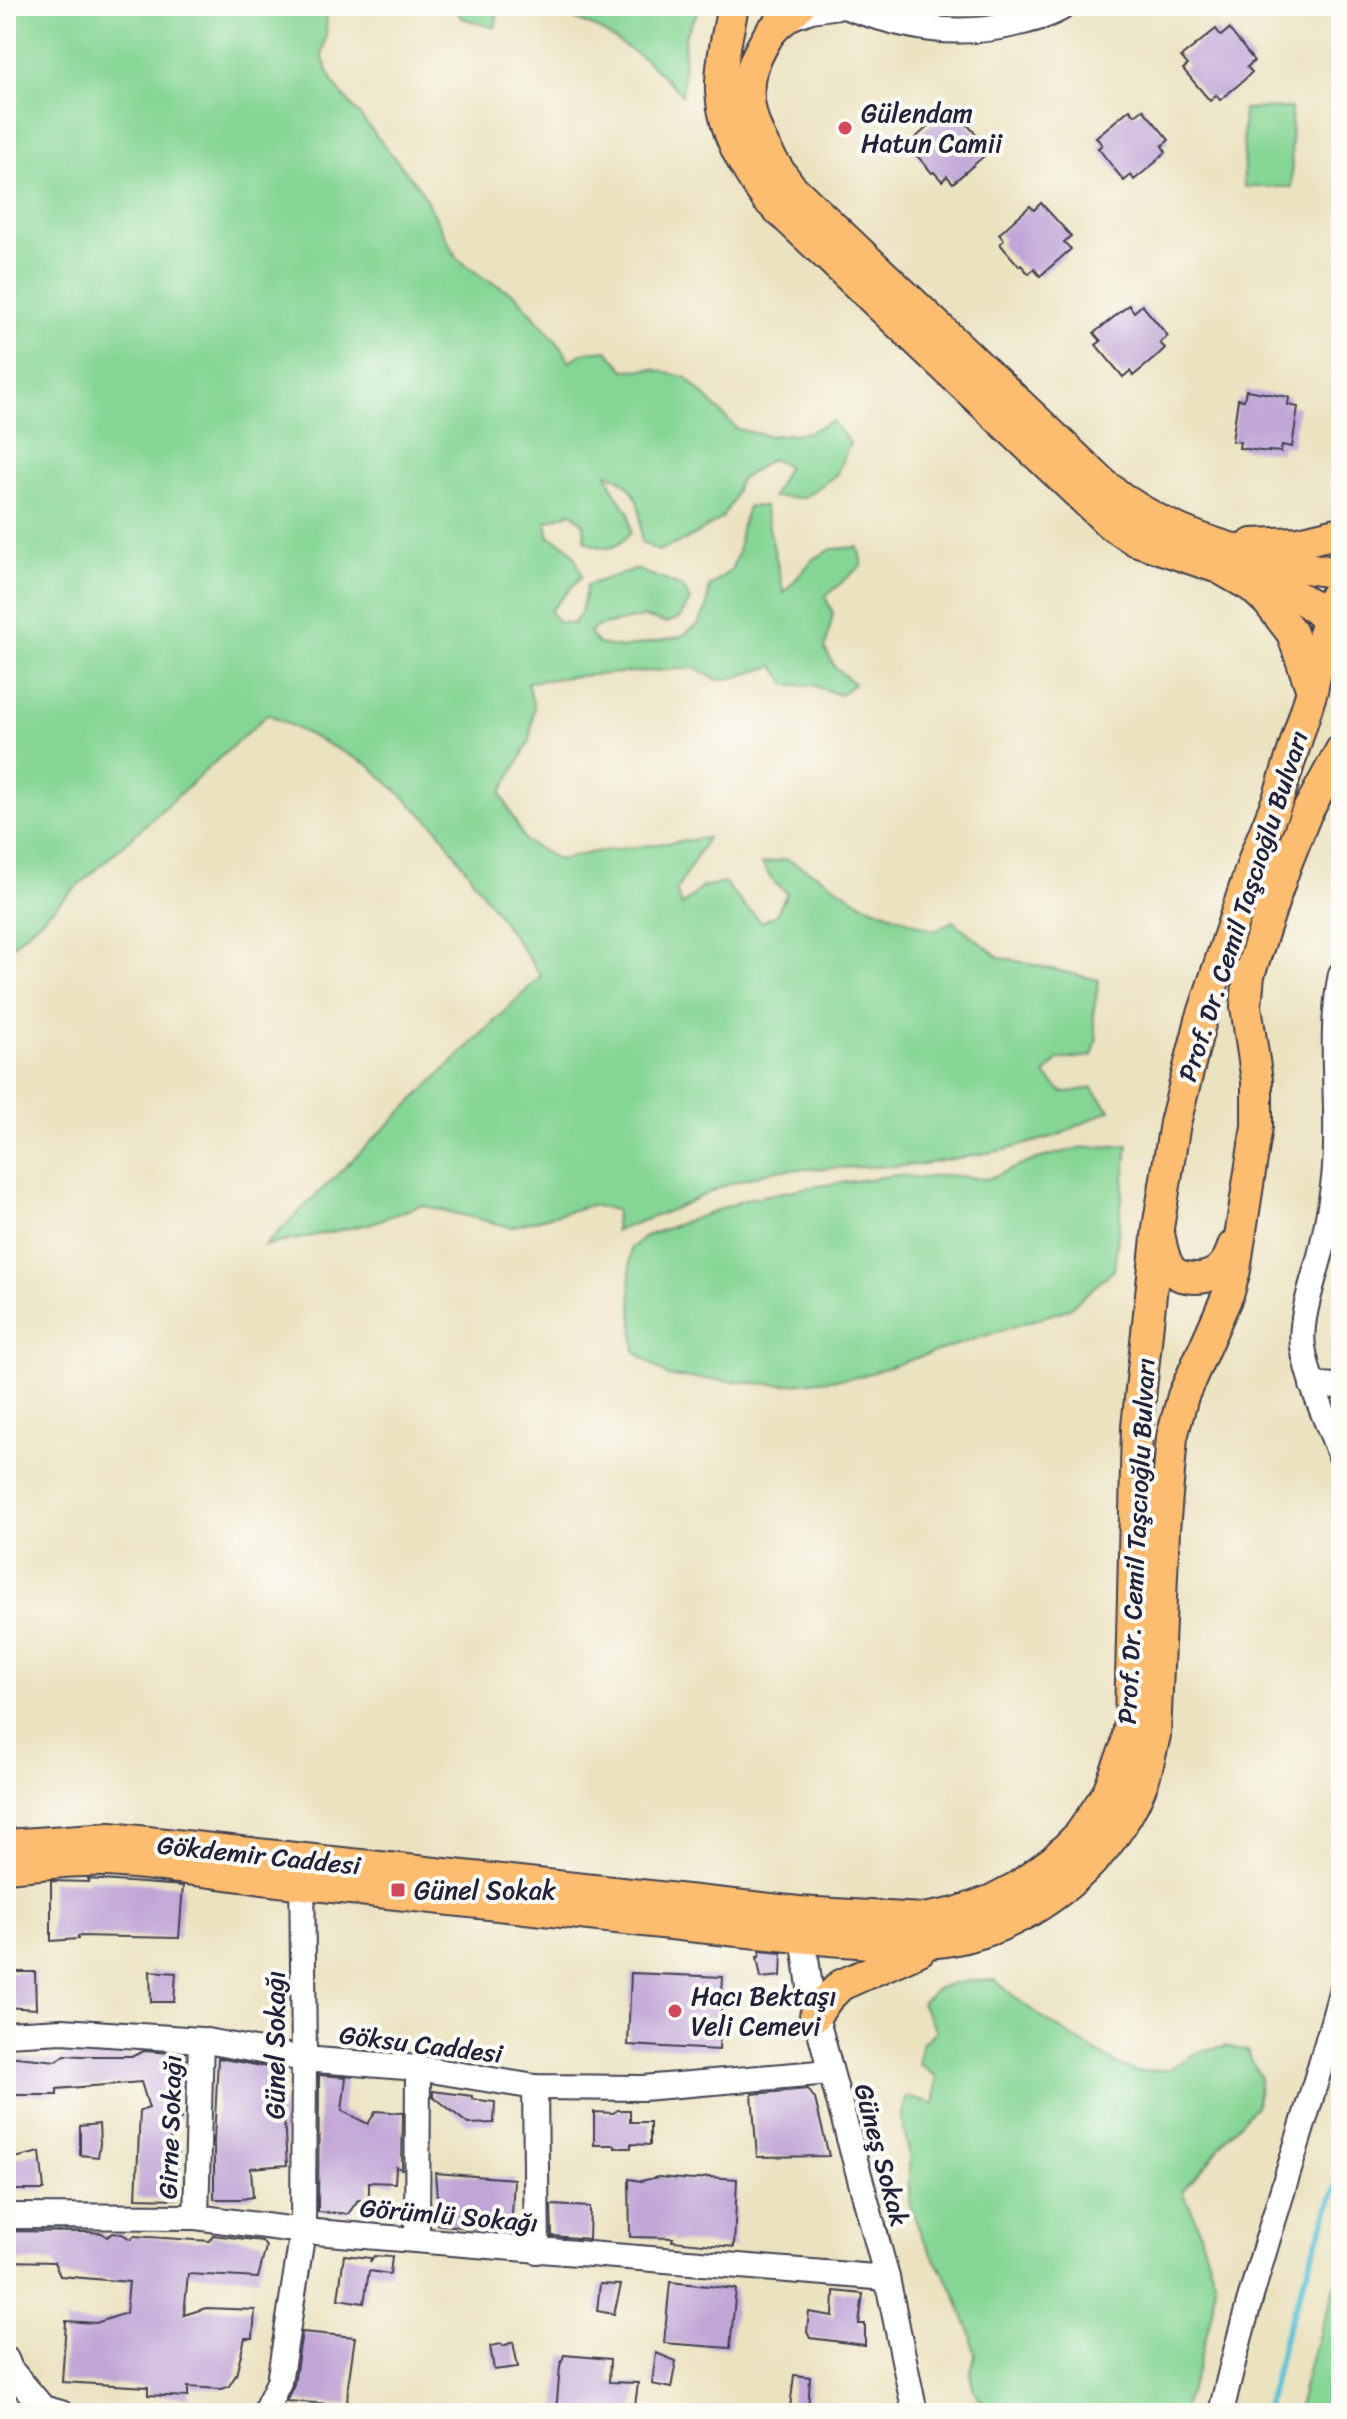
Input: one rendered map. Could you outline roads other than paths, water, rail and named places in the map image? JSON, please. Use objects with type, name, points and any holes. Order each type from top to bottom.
[{"type":"main road","points":[[733,6],[721,89],[723,111],[733,144],[750,176],[767,199],[1110,524],[1135,540],[1162,551],[1341,572]]},
{"type":"main road","points":[[741,6],[753,18],[763,22],[792,13]]},
{"type":"main road","points":[[792,13],[768,37],[750,72],[749,96],[756,130],[772,162],[791,187],[1106,486],[1155,520],[1185,533],[1221,557],[1304,599],[1334,629]]},
{"type":"main road","points":[[1221,557],[1341,532]]},
{"type":"main road","points":[[1221,557],[1287,624],[1312,691]]},
{"type":"main road","name":"Prof. Dr. Cemil Taşcıoğlu Bulvarı","points":[[801,1925],[923,1919],[956,1913],[990,1901],[1017,1887],[1054,1860],[1080,1834],[1107,1794],[1126,1746],[1130,1722],[1137,1427],[1158,1228],[1175,1123],[1201,1020],[1334,629],[1330,603],[1341,585]]},
{"type":"main road","name":"Prof. Dr. Cemil Taşcıoğlu Bulvarı","points":[[801,1925],[891,1945],[938,1943],[979,1934],[1011,1921],[1061,1891],[1096,1857],[1125,1818],[1140,1790],[1155,1735],[1164,1530],[1172,1437],[1183,1396],[1229,1292],[1250,1184],[1257,1081],[1246,1006],[1249,975],[1306,814],[1341,750]]},
{"type":"main road","points":[[1158,1228],[1165,1259],[1175,1273],[1187,1278],[1208,1278],[1227,1263],[1250,1184]]},
{"type":"main road","name":"Gökdemir Caddesi","points":[[6,1845],[110,1838],[302,1872],[801,1925]]},
{"type":"main road","points":[[6,1867],[104,1860],[302,1872]]},
{"type":"main road","points":[[815,2016],[841,1985],[938,1943]]},
{"type":"street","points":[[792,13],[842,6],[879,18],[948,32],[1002,28],[1054,13],[1065,6]]},
{"type":"street","points":[[1341,974],[1335,1036],[1335,1168],[1329,1217],[1306,1314],[1303,1344],[1312,1385],[1341,1456]]},
{"type":"street","points":[[1312,1385],[1341,1386]]},
{"type":"street","name":"Günel Sokağı","points":[[264,2413],[279,2382],[303,2231],[302,1872]]},
{"type":"street","name":"Güneş Sokak","points":[[801,1925],[815,2016],[887,2278],[915,2413]]},
{"type":"street","points":[[1221,2413],[1246,2311],[1321,2071],[1341,1992]]},
{"type":"street","name":"Göksu Caddesi","points":[[6,2034],[62,2031],[201,2040],[304,2059],[418,2068],[535,2087],[643,2088],[830,2072]]},
{"type":"street","name":"Girne Sokağı","points":[[196,2217],[201,2040]]},
{"type":"street","points":[[417,2240],[418,2068]]},
{"type":"street","points":[[535,2087],[537,2251]]},
{"type":"street","name":"Görümlü Sokağı","points":[[6,2216],[196,2217],[303,2231],[887,2278]]},
{"type":"street","points":[[6,2359],[10,2369],[43,2408],[61,2413]]},
{"type":"waterway","points":[[1265,2413],[1287,2329],[1341,2173]]},
{"type":"place","name":"Gülendam Hatun Camii","points":[[845,128]]},
{"type":"place","name":"Günel Sokak","points":[[398,1890]]},
{"type":"place","name":"Hacı Bektaşı Veli Cemevi","points":[[675,2011]]}]
